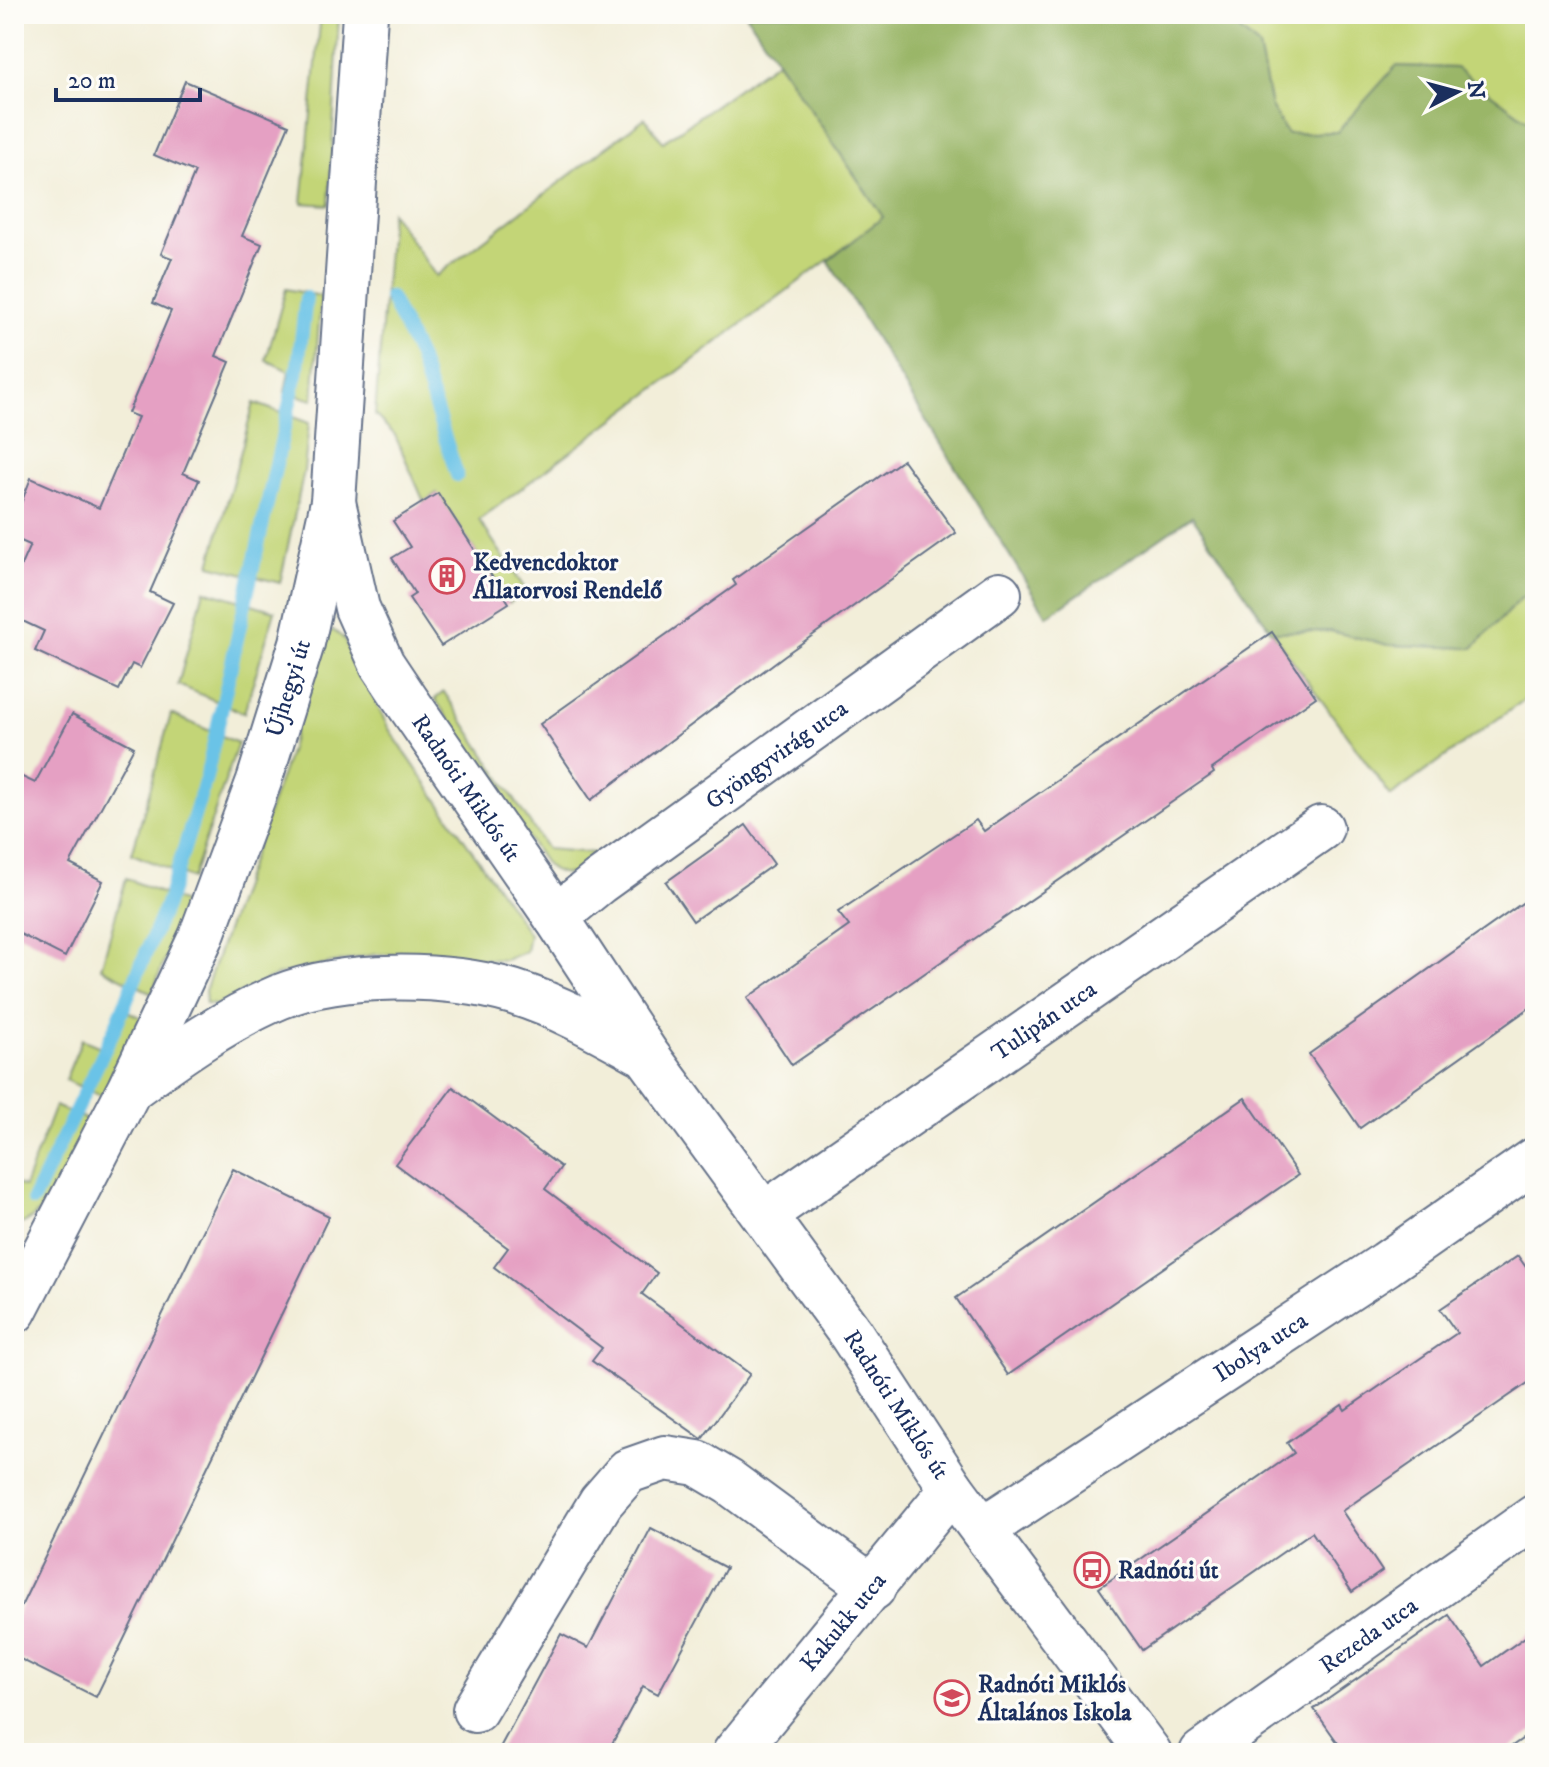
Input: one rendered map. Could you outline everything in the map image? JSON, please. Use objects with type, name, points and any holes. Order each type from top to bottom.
[{"type":"street","name":"Újhegyi út","points":[[14,1311],[25,1262],[129,1090],[201,937],[259,781],[302,643],[333,502],[365,14]]},
{"type":"street","name":"Radnóti Miklós út","points":[[333,502],[357,608],[382,664],[646,1054],[766,1213],[851,1334],[952,1489],[1149,1753]]},
{"type":"street","name":"Gyöngyvirág utca","points":[[556,917],[999,594]]},
{"type":"street","name":"Tulipán utca","points":[[766,1213],[1321,828]]},
{"type":"street","name":"Radnóti Miklós út","points":[[129,1090],[183,1050],[281,996],[374,979],[445,980],[511,992],[574,1015],[646,1054]]},
{"type":"street","name":"Ibolya utca","points":[[983,1529],[1386,1264],[1535,1160]]},
{"type":"street","points":[[475,1710],[601,1502],[628,1471],[665,1458],[697,1463],[729,1482],[873,1588]]},
{"type":"street","name":"Kakukk utca","points":[[735,1753],[952,1489]]},
{"type":"street","name":"Rezeda utca","points":[[1202,1753],[1535,1517]]},
{"type":"green space","points":[[321,14],[339,14],[329,205],[302,203]]},
{"type":"green space","points":[[746,14],[1221,14],[1259,47],[1271,107],[1287,134],[1337,132],[1396,66],[1456,68],[1535,126],[1535,600],[1522,597],[1473,648],[1389,645],[1330,631],[1272,632],[1192,516],[1047,616],[828,261],[883,217]]},
{"type":"green space","points":[[1221,14],[1535,14],[1535,126],[1456,68],[1397,66],[1337,132],[1287,134],[1271,107],[1259,47]]},
{"type":"green space","points":[[777,61],[884,218],[479,520],[527,592],[509,603],[437,493],[424,502],[395,435],[375,415],[391,212],[436,276],[645,118],[663,142]]},
{"type":"green space","points":[[286,289],[321,296],[313,400],[285,392],[289,371],[266,360]]},
{"type":"green space","points":[[254,403],[309,423],[304,471],[280,583],[210,565]]},
{"type":"green space","points":[[204,590],[275,611],[244,713],[178,685]]},
{"type":"green space","points":[[1522,597],[1535,600],[1535,692],[1391,796],[1272,632],[1330,631],[1389,645],[1473,648]]},
{"type":"green space","points":[[333,630],[343,638],[389,729],[529,934],[526,951],[505,960],[376,954],[277,975],[217,1005],[206,1004],[205,991],[287,759],[321,638]]},
{"type":"green space","points":[[444,692],[547,849],[595,853],[601,863],[573,874],[560,873],[546,865],[435,699]]},
{"type":"green space","points":[[171,714],[238,743],[192,879],[132,854]]},
{"type":"green space","points":[[126,878],[186,904],[152,993],[101,968]]},
{"type":"green space","points":[[123,1009],[142,1018],[103,1097],[65,1080],[82,1039],[105,1049]]},
{"type":"green space","points":[[55,1106],[90,1121],[60,1184],[39,1212],[27,1221],[14,1225],[14,1183],[24,1187]]},
{"type":"building","points":[[185,81],[289,125],[242,236],[262,244],[216,356],[230,362],[183,473],[199,480],[150,592],[173,603],[140,668],[132,664],[119,690],[35,651],[44,631],[14,617],[14,581],[30,545],[14,538],[14,521],[31,478],[99,508],[138,417],[128,413],[171,311],[153,303],[172,258],[161,254],[195,172],[154,155]]},
{"type":"building","points":[[903,460],[956,533],[785,655],[591,800],[540,724],[736,585],[733,580]]},
{"type":"building","name":"Kedvencdoktor Állatorvosi Rendelő","points":[[438,493],[509,603],[441,646],[409,598],[415,594],[392,558],[410,547],[393,521]]},
{"type":"building","points":[[1272,632],[1316,697],[1212,769],[1214,773],[792,1065],[747,998],[849,926],[838,912],[976,820],[984,831]]},
{"type":"building","points":[[72,714],[134,747],[70,864],[103,881],[65,957],[14,931],[14,773],[35,783]]},
{"type":"building","points":[[746,825],[774,864],[693,921],[666,882]]},
{"type":"building","points":[[1535,894],[1535,1004],[1360,1128],[1309,1054]]},
{"type":"building","points":[[453,1087],[561,1167],[545,1189],[657,1273],[642,1294],[750,1374],[702,1439],[592,1361],[602,1348],[494,1267],[508,1248],[395,1164]]},
{"type":"building","points":[[1245,1098],[1298,1175],[1008,1375],[956,1298]]},
{"type":"building","points":[[233,1169],[329,1216],[96,1697],[14,1656],[14,1621]]},
{"type":"building","points":[[1518,1256],[1535,1280],[1535,1378],[1342,1511],[1382,1571],[1352,1592],[1312,1532],[1142,1650],[1099,1588],[1294,1453],[1287,1443],[1342,1405],[1345,1410],[1457,1333],[1440,1309]]},
{"type":"building","points":[[651,1528],[726,1568],[658,1694],[643,1686],[607,1753],[497,1753],[561,1634],[588,1648]]},
{"type":"building","points":[[1449,1615],[1484,1666],[1535,1630],[1535,1730],[1502,1753],[1345,1753],[1314,1709]]},
{"type":"waterway","points":[[390,297],[419,357],[457,475]]},
{"type":"waterway","points":[[33,1200],[115,1028],[169,897],[206,778],[298,366],[306,298]]},
{"type":"place","name":"Kedvencdoktor Állatorvosi Rendelő","points":[[447,576]]},
{"type":"place","name":"Radnóti út","points":[[1092,1570]]},
{"type":"place","name":"Radnóti Miklós Általános Iskola","points":[[952,1698]]}]
